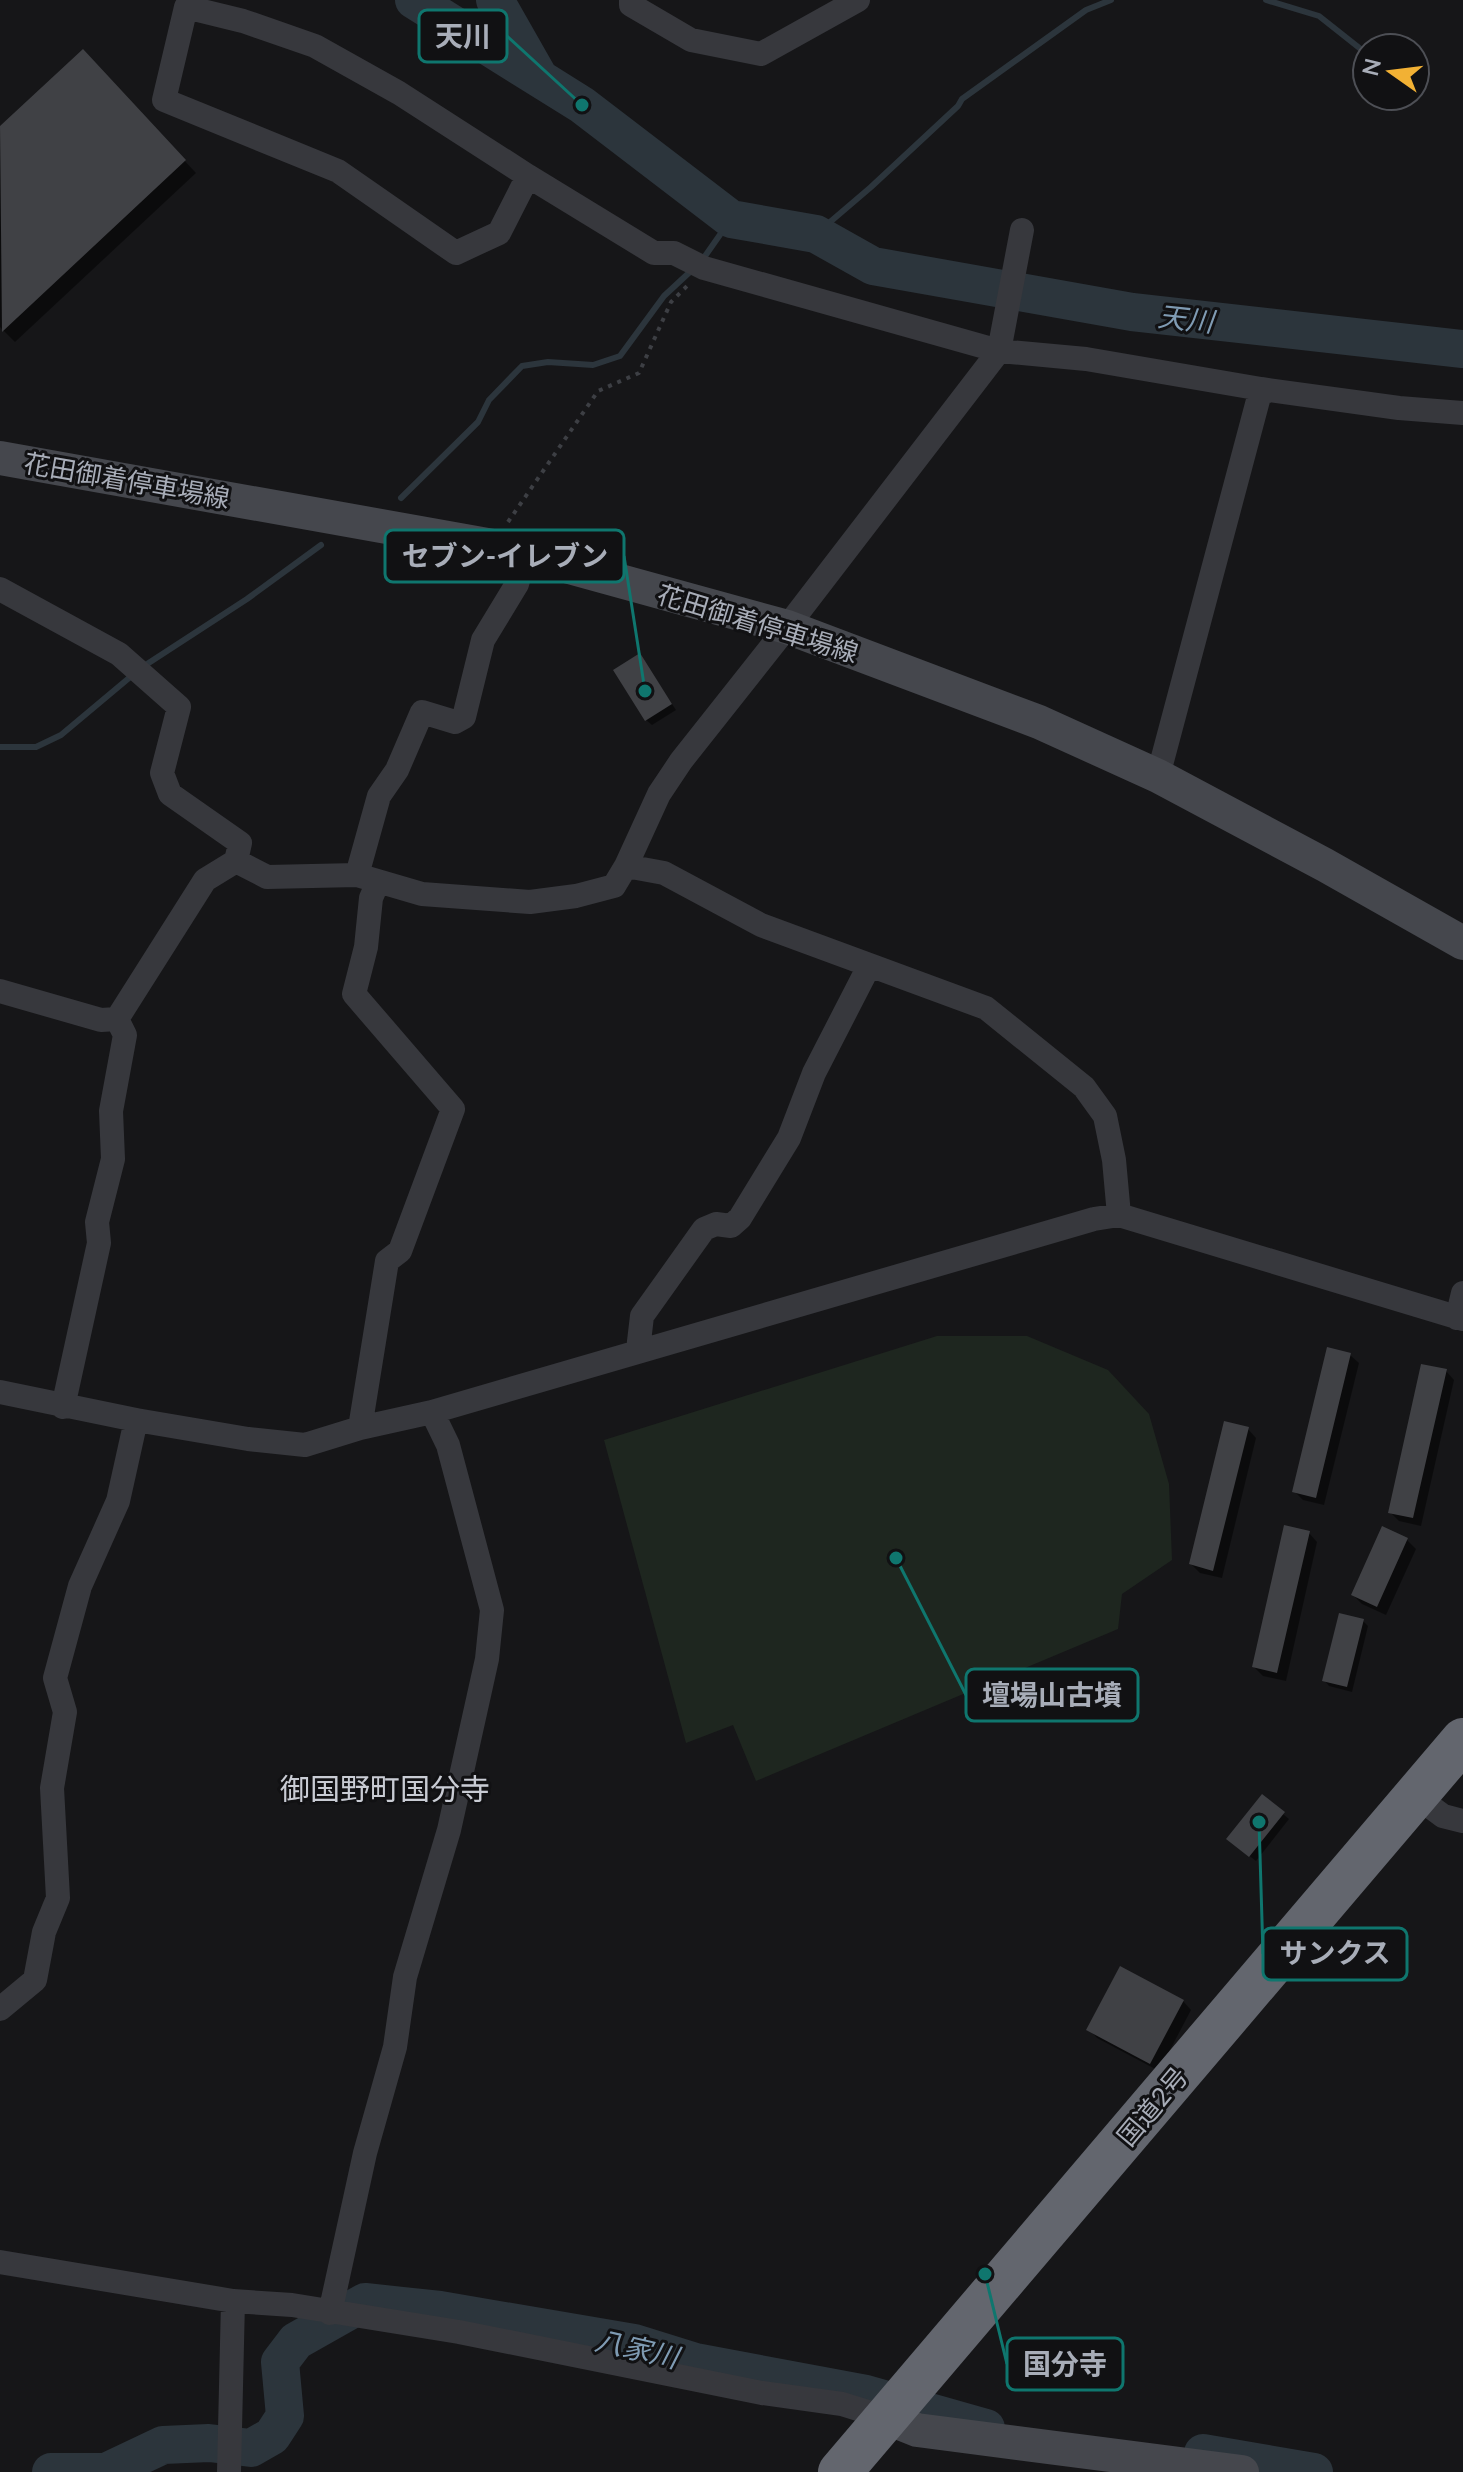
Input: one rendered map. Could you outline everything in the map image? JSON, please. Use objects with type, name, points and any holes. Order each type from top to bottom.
[{"type":"highway","name":"国道2号","points":[[840,2472],[1463,1740]]},
{"type":"main road","name":"花田御着停車場線","points":[[0,458],[493,546],[787,627],[1039,722],[1158,776],[1463,943]]},
{"type":"main road","points":[[887,2418],[917,2430],[1242,2472]]},
{"type":"street","points":[[631,0],[631,5],[691,40],[761,54],[858,0]]},
{"type":"street","points":[[528,176],[499,233],[456,253],[338,171],[164,100],[186,7],[243,21],[315,46],[399,93],[654,253],[674,253],[704,268],[999,351],[1086,359],[1261,389],[1399,408],[1463,413]]},
{"type":"street","points":[[236,861],[267,877],[368,879],[422,894],[530,902],[576,896],[614,886],[659,794],[681,761],[999,351],[1022,230]]},
{"type":"street","points":[[1158,776],[1261,389]]},
{"type":"street","points":[[360,1428],[387,1261],[400,1251],[453,1109],[354,994],[366,947],[371,898],[368,879],[379,796],[397,770],[422,712],[455,722],[464,717],[483,640],[517,584],[525,555]]},
{"type":"street","points":[[0,589],[119,654],[179,707],[162,773],[170,794],[240,843],[236,861],[205,880],[117,1019]]},
{"type":"street","points":[[626,866],[664,873],[761,925],[986,1008],[1084,1087],[1105,1116],[1114,1160],[1119,1215]]},
{"type":"street","points":[[638,1350],[642,1316],[704,1229],[716,1224],[731,1226],[740,1218],[789,1138],[814,1073],[861,987],[869,966]]},
{"type":"street","points":[[0,991],[101,1020],[117,1019]]},
{"type":"street","points":[[63,1407],[99,1243],[97,1222],[113,1159],[111,1111],[125,1035],[117,1019]]},
{"type":"street","points":[[0,1392],[136,1420],[248,1439],[305,1445],[360,1428],[432,1412],[1008,1243],[1119,1215],[1460,1318],[1463,1293]]},
{"type":"street","points":[[330,2313],[365,2153],[395,2047],[405,1977],[449,1830],[487,1659],[492,1610],[448,1445],[432,1412]]},
{"type":"street","points":[[0,2009],[35,1980],[44,1932],[58,1898],[52,1788],[65,1712],[55,1678],[80,1586],[118,1501],[136,1420]]},
{"type":"street","points":[[1416,1796],[1443,1816],[1463,1821]]},
{"type":"street","points":[[0,2262],[233,2301],[292,2305],[459,2332],[762,2393],[842,2404],[887,2418]]},
{"type":"street","points":[[229,2472],[233,2301]]},
{"type":"path","points":[[493,546],[598,391],[639,373],[671,302],[704,268]]},
{"type":"shaded area","points":[[937,1336],[1027,1336],[1108,1370],[1149,1414],[1169,1484],[1172,1560],[1122,1594],[1118,1629],[756,1781],[733,1725],[686,1743],[604,1440]]},
{"type":"building","points":[[83,49],[186,160],[2,332],[0,126]]},
{"type":"building","points":[[640,653],[672,704],[645,721],[613,670]]},
{"type":"building","points":[[1327,1347],[1351,1353],[1316,1498],[1292,1492]]},
{"type":"building","points":[[1421,1364],[1447,1369],[1413,1518],[1388,1513]]},
{"type":"building","points":[[1224,1421],[1249,1427],[1213,1571],[1189,1564]]},
{"type":"building","points":[[1284,1525],[1310,1531],[1277,1673],[1252,1667]]},
{"type":"building","points":[[1382,1526],[1408,1538],[1377,1607],[1351,1595]]},
{"type":"building","points":[[1339,1613],[1364,1619],[1347,1687],[1322,1681]]},
{"type":"building","points":[[1262,1794],[1285,1812],[1249,1857],[1226,1839]]},
{"type":"building","points":[[1120,1966],[1184,2000],[1150,2064],[1086,2030]]},
{"type":"waterway","name":"天川","points":[[414,0],[582,105],[731,219],[816,234],[873,266],[1132,312],[1463,349]]},
{"type":"waterway","points":[[495,0],[537,74]]},
{"type":"waterway","points":[[816,234],[871,187],[962,99],[1086,10],[1111,0]]},
{"type":"waterway","points":[[1266,0],[1319,16],[1351,41]]},
{"type":"waterway","points":[[703,259],[731,219]]},
{"type":"waterway","points":[[401,498],[478,422],[489,400],[522,366],[548,362],[593,365],[620,356],[664,296],[692,270]]},
{"type":"waterway","points":[[144,666],[247,599],[321,545]]},
{"type":"waterway","points":[[0,747],[36,747],[61,735],[135,673]]},
{"type":"waterway","name":"八家川","points":[[51,2472],[106,2472],[163,2445],[209,2443],[251,2448],[272,2436],[285,2416],[280,2362],[296,2341],[365,2302],[440,2310],[634,2343],[695,2362],[866,2394],[986,2428]]},
{"type":"waterway","name":"八家川","points":[[1203,2453],[1314,2472]]},
{"type":"place","name":"天川","points":[[582,105]]},
{"type":"place","name":"セブン-イレブン","points":[[645,691]]},
{"type":"place","name":"壇場山古墳","points":[[896,1558]]},
{"type":"place","name":"サンクス","points":[[1259,1822]]},
{"type":"place","name":"国分寺","points":[[985,2274]]},
{"type":"district","name":"御国野町国分寺","points":[[385,1788]]}]
